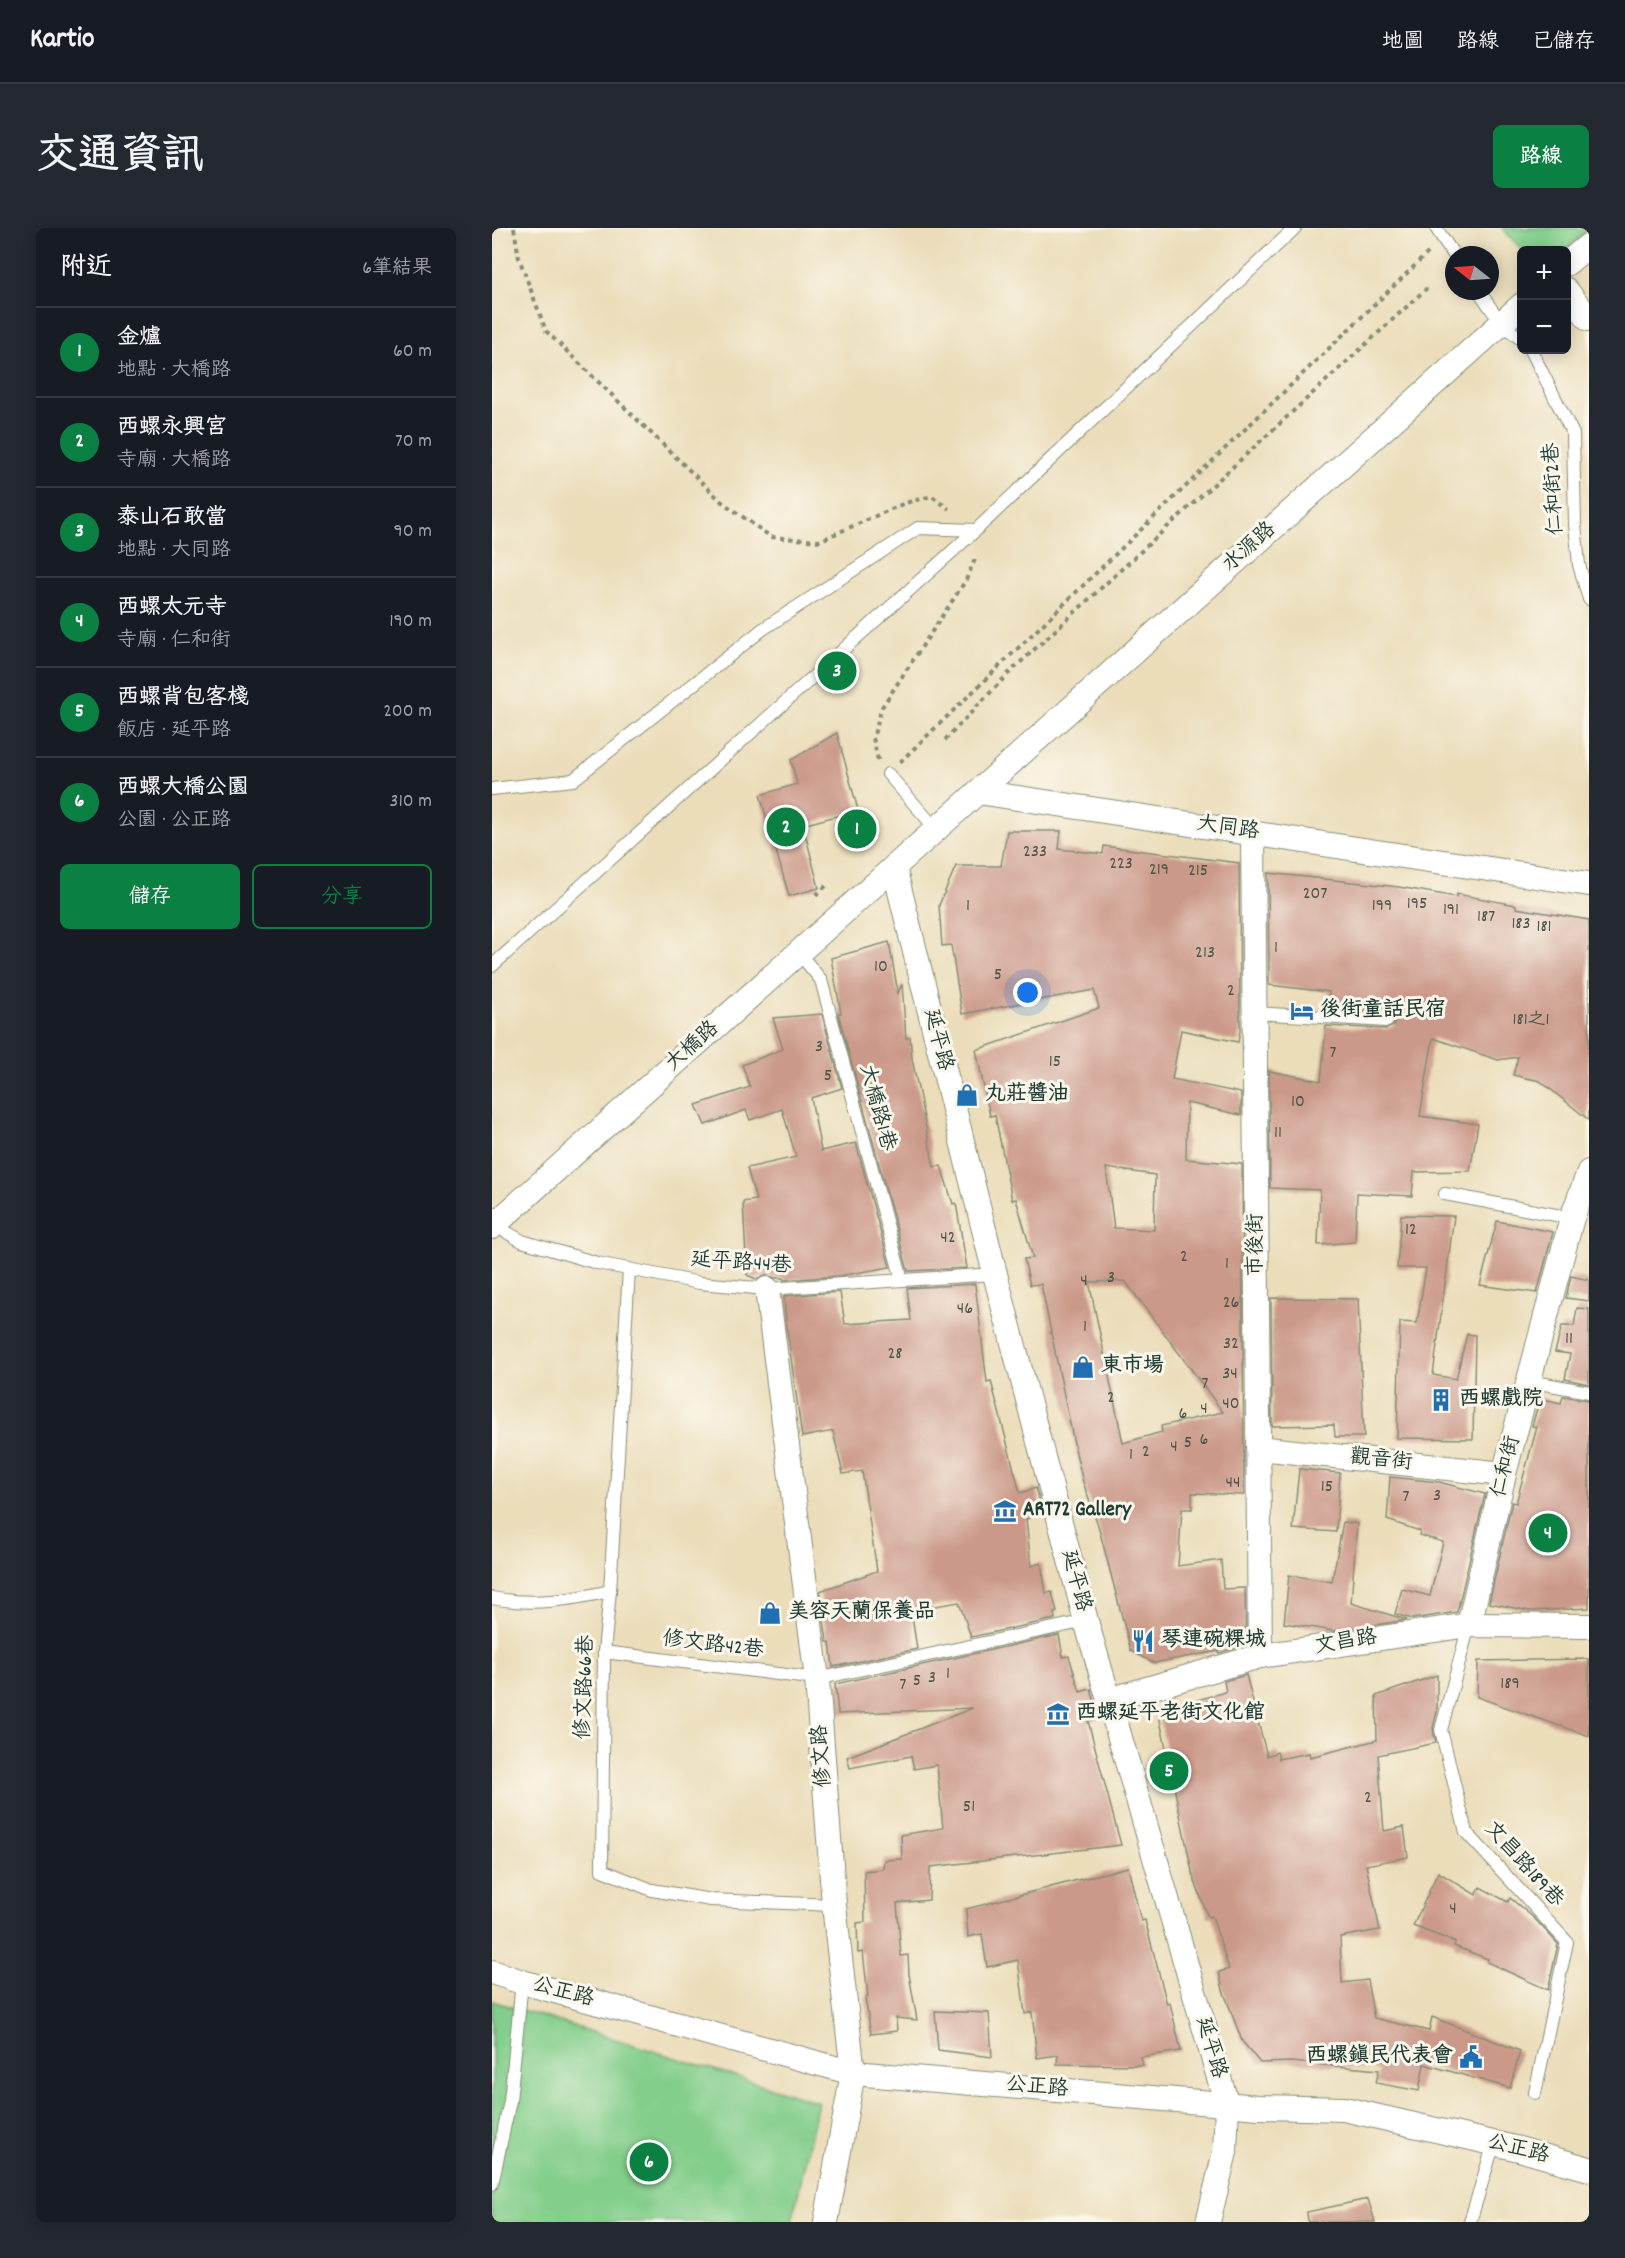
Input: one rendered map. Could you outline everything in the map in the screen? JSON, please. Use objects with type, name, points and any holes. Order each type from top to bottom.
[{"type":"street","points":[[1571,260],[1589,245]]},
{"type":"street","points":[[1571,296],[1589,319]]},
{"type":"street","name":"水源路","points":[[978,792],[1517,308]]},
{"type":"street","points":[[894,867],[978,792]]},
{"type":"street","name":"大同路","points":[[978,792],[1589,884]]},
{"type":"street","name":"市後街","points":[[1254,833],[1260,1656]]},
{"type":"street","name":"大橋路","points":[[493,1226],[894,867]]},
{"type":"street","name":"延平路","points":[[894,867],[995,1274],[1086,1622],[1227,2105],[1225,2152],[1208,2222]]},
{"type":"street","name":"仁和街","points":[[1469,1625],[1504,1474],[1529,1381],[1580,1220],[1589,1173]]},
{"type":"street","name":"修文路","points":[[767,1289],[817,1679],[834,1905],[853,2073],[826,2222]]},
{"type":"street","name":"觀音街","points":[[1258,1448],[1504,1474]]},
{"type":"street","name":"文昌路","points":[[1109,1700],[1260,1656],[1469,1625],[1589,1626]]},
{"type":"street","name":"公正路","points":[[492,1972],[853,2073],[1227,2105],[1344,2109],[1494,2143],[1589,2169]]},
{"type":"lane","points":[[492,966],[976,530],[1295,228]]},
{"type":"lane","points":[[1440,233],[1448,246]]},
{"type":"lane","points":[[1485,300],[1501,323],[1517,337]]},
{"type":"lane","name":"仁和街2巷","points":[[1534,354],[1573,434],[1575,524],[1579,565],[1589,599]]},
{"type":"lane","points":[[1575,524],[1589,525]]},
{"type":"lane","points":[[492,789],[573,780],[762,629],[918,528],[976,530]]},
{"type":"lane","points":[[888,774],[936,829]]},
{"type":"lane","name":"大橋路1巷","points":[[798,953],[821,980],[902,1280]]},
{"type":"lane","points":[[1255,1013],[1387,1021]]},
{"type":"lane","points":[[1445,1194],[1580,1220]]},
{"type":"lane","name":"延平路44巷","points":[[493,1226],[522,1241],[597,1263],[700,1283],[767,1289],[995,1274]]},
{"type":"lane","name":"修文路66巷","points":[[629,1269],[610,1591],[604,1652],[602,1870],[652,1890],[711,1900],[834,1905]]},
{"type":"lane","points":[[1529,1381],[1589,1392]]},
{"type":"lane","points":[[492,1598],[513,1602],[572,1600],[610,1591]]},
{"type":"lane","name":"修文路42巷","points":[[604,1652],[817,1679],[1086,1622]]},
{"type":"lane","name":"文昌路189巷","points":[[1469,1625],[1441,1730],[1466,1832],[1567,1941],[1536,2092]]},
{"type":"lane","points":[[492,2184],[510,2101],[522,1982]]},
{"type":"lane","points":[[1470,2222],[1494,2143]]},
{"type":"path","points":[[514,228],[519,258],[546,331],[722,502],[771,537],[819,541],[905,503],[932,496],[976,530],[977,555],[966,580],[882,706],[873,738],[877,759],[888,774],[1440,233]]},
{"type":"path","points":[[945,740],[1011,671],[1427,288]]},
{"type":"path","points":[[816,895],[826,886]]},
{"type":"green space","points":[[1502,228],[1589,228],[1570,246],[1518,246]]},
{"type":"green space","points":[[492,2001],[818,2102],[792,2222],[492,2222]]},
{"type":"building","points":[[839,664],[844,666],[849,674],[846,681],[842,684],[828,683],[827,675]]},
{"type":"building","points":[[837,733],[858,810],[803,825],[819,888],[789,896],[760,795],[797,784],[791,760]]},
{"type":"building","points":[[1007,831],[1061,831],[1059,849],[1103,854],[1104,846],[1239,863],[1240,1030],[1238,1042],[1181,1030],[1172,1079],[1241,1093],[1241,1115],[1187,1103],[1186,1159],[1242,1164],[1244,1495],[1192,1493],[1192,1509],[1182,1509],[1178,1566],[1221,1560],[1223,1589],[1245,1588],[1246,1645],[1219,1653],[1219,1651],[1154,1663],[1131,1651],[1098,1525],[1083,1482],[1041,1284],[1030,1285],[1024,1259],[1033,1258],[1016,1199],[1012,1200],[995,1115],[990,1116],[976,1050],[1099,1008],[1094,990],[962,1014],[951,945],[942,946],[939,905],[956,866],[1001,866]],"holes":[[[1106,1168],[1155,1175],[1154,1230],[1114,1228]],[[1125,1281],[1223,1412],[1161,1426],[1162,1432],[1123,1443],[1089,1282]]]},
{"type":"building","points":[[1268,873],[1399,887],[1456,897],[1457,894],[1516,905],[1516,908],[1589,920],[1589,1120],[1540,1081],[1513,1075],[1518,1057],[1498,1060],[1433,1038],[1420,1116],[1478,1124],[1470,1171],[1414,1172],[1412,1196],[1357,1193],[1355,1242],[1318,1245],[1320,1190],[1270,1188],[1269,1071],[1321,1081],[1326,1026],[1386,1029],[1394,1026],[1395,1021],[1388,1013],[1328,1009],[1329,992],[1269,985]]},
{"type":"building","points":[[889,942],[898,993],[902,984],[906,1038],[910,1037],[912,1059],[934,1167],[941,1166],[953,1204],[956,1203],[967,1268],[908,1271],[838,1013],[841,1013],[831,958]]},
{"type":"building","points":[[822,1014],[842,1088],[811,1098],[821,1151],[856,1143],[890,1267],[839,1276],[784,1280],[766,1275],[756,1279],[747,1275],[743,1202],[756,1200],[747,1168],[796,1157],[782,1109],[750,1120],[746,1110],[705,1125],[696,1105],[750,1087],[742,1065],[783,1049],[773,1018]]},
{"type":"building","points":[[1401,1215],[1454,1216],[1433,1375],[1456,1379],[1467,1334],[1475,1335],[1473,1439],[1397,1438],[1400,1322],[1417,1323],[1426,1268],[1397,1268]]},
{"type":"building","points":[[1497,1221],[1553,1232],[1537,1293],[1480,1285]]},
{"type":"building","points":[[1571,1276],[1589,1280],[1589,1301],[1566,1298]]},
{"type":"building","points":[[975,1284],[987,1382],[991,1381],[1020,1493],[1036,1488],[1043,1513],[1026,1519],[1031,1566],[1041,1563],[1046,1593],[1052,1592],[1057,1612],[1054,1613],[1055,1619],[971,1637],[959,1602],[911,1610],[917,1649],[833,1667],[820,1591],[877,1571],[862,1471],[843,1474],[833,1431],[802,1437],[784,1296],[840,1292],[845,1324],[911,1320],[907,1288]]},
{"type":"building","points":[[1271,1298],[1358,1299],[1364,1437],[1335,1437],[1334,1425],[1272,1426]]},
{"type":"building","points":[[1577,1308],[1589,1309],[1589,1384],[1565,1379],[1570,1354],[1555,1352],[1562,1326],[1574,1326]]},
{"type":"building","points":[[1563,1396],[1589,1400],[1589,1608],[1530,1611],[1489,1603],[1512,1502],[1516,1503],[1537,1427],[1532,1426],[1540,1398],[1561,1403]]},
{"type":"building","points":[[1299,1469],[1340,1473],[1336,1532],[1293,1529]]},
{"type":"building","points":[[1390,1477],[1439,1482],[1485,1494],[1457,1612],[1412,1619],[1395,1614],[1402,1589],[1430,1596],[1443,1542],[1419,1535],[1420,1531],[1387,1520]]},
{"type":"building","points":[[1343,1522],[1357,1524],[1351,1603],[1407,1620],[1334,1631],[1284,1623],[1289,1575],[1332,1582]]},
{"type":"building","points":[[1059,1635],[1063,1657],[1069,1656],[1080,1692],[1091,1689],[1099,1718],[1088,1721],[1121,1845],[930,1867],[929,1900],[897,1903],[901,1956],[908,1955],[917,2020],[896,2018],[897,2031],[871,2034],[865,1997],[868,1997],[863,1952],[858,1953],[857,1923],[865,1922],[864,1871],[883,1869],[884,1860],[902,1859],[901,1835],[943,1828],[937,1765],[914,1769],[911,1756],[850,1768],[847,1757],[973,1708],[838,1714],[835,1684]]},
{"type":"building","points":[[1589,1659],[1589,1736],[1477,1697],[1478,1661]]},
{"type":"building","points":[[1246,1675],[1267,1756],[1277,1752],[1279,1759],[1309,1753],[1310,1757],[1377,1740],[1376,1696],[1437,1675],[1437,1712],[1433,1728],[1436,1743],[1378,1755],[1384,1831],[1404,1827],[1408,1857],[1366,1865],[1380,1930],[1340,1937],[1342,1983],[1367,1980],[1374,2018],[1429,2031],[1432,2017],[1520,2051],[1510,2088],[1424,2064],[1419,2091],[1376,2083],[1379,2070],[1291,2062],[1260,2063],[1242,2041],[1223,1990],[1219,1972],[1229,1969],[1212,1916],[1208,1917],[1193,1876],[1158,1711],[1226,1692],[1224,1681]]},
{"type":"building","points":[[1128,1867],[1141,1921],[1145,1920],[1167,2004],[1170,2003],[1181,2051],[1140,2057],[1143,2065],[1057,2064],[1058,2055],[1037,2058],[1032,2012],[1025,2014],[1018,1960],[987,1967],[982,1934],[968,1937],[966,1909]]},
{"type":"building","points":[[1438,1872],[1476,1895],[1480,1887],[1508,1902],[1510,1898],[1534,1918],[1558,1944],[1548,1990],[1487,1962],[1488,1959],[1454,1946],[1455,1942],[1413,1926]]},
{"type":"building","points":[[935,2011],[989,2013],[992,2057],[938,2050]]},
{"type":"building","points":[[1368,2199],[1375,2222],[1308,2222],[1307,2212]]},
{"type":"place","name":"泰山石敢當","points":[[837,671]]},
{"type":"place","name":"西螺永興宮","points":[[786,827]]},
{"type":"place","name":"金爐","points":[[857,829]]},
{"type":"place","name":"後街童話民宿","points":[[1302,1011]]},
{"type":"place","name":"丸莊醬油","points":[[967,1095]]},
{"type":"place","name":"東市場","points":[[1083,1367]]},
{"type":"place","name":"西螺戲院","points":[[1441,1400]]},
{"type":"place","name":"ART72 Gallery","points":[[1005,1511]]},
{"type":"place","name":"西螺太元寺","points":[[1548,1533]]},
{"type":"place","name":"美容天蘭保養品","points":[[770,1613]]},
{"type":"place","name":"琴連碗粿城","points":[[1143,1641]]},
{"type":"place","name":"西螺延平老街文化館","points":[[1058,1714]]},
{"type":"place","name":"西螺背包客棧","points":[[1169,1771]]},
{"type":"place","name":"西螺鎮民代表會","points":[[1471,2057]]},
{"type":"place","name":"西螺大橋公園","points":[[649,2162]]}]
